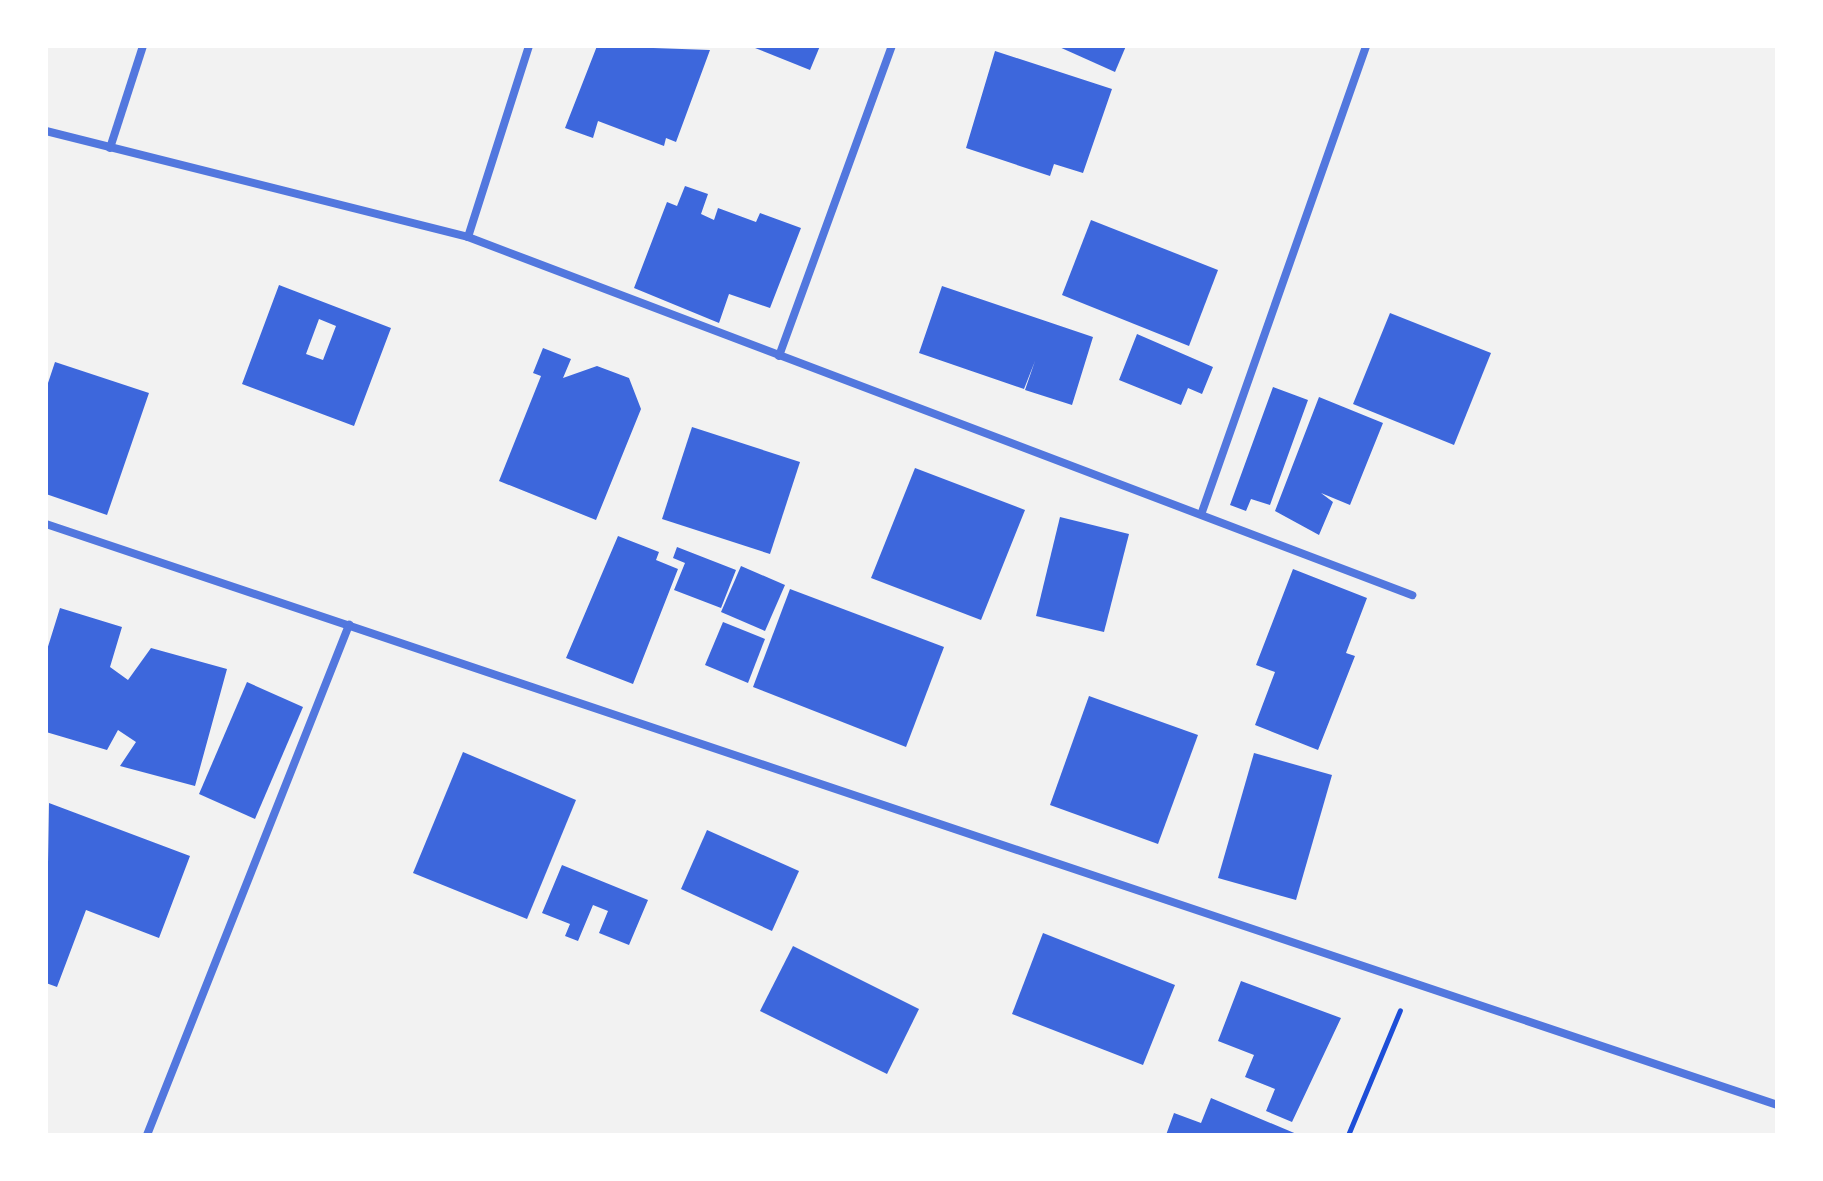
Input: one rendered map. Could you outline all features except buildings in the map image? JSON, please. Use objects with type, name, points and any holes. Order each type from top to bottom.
[{"type":"street","points":[[110,148],[143,46]]},
{"type":"street","points":[[468,237],[529,46]]},
{"type":"street","points":[[779,356],[892,46]]},
{"type":"street","points":[[1202,512],[1366,46]]},
{"type":"street","points":[[46,131],[468,237],[1202,512],[1412,595]]},
{"type":"street","points":[[46,524],[1410,979],[1777,1105]]},
{"type":"street","points":[[147,1135],[349,625]]},
{"type":"path","points":[[1348,1135],[1410,979]]}]
